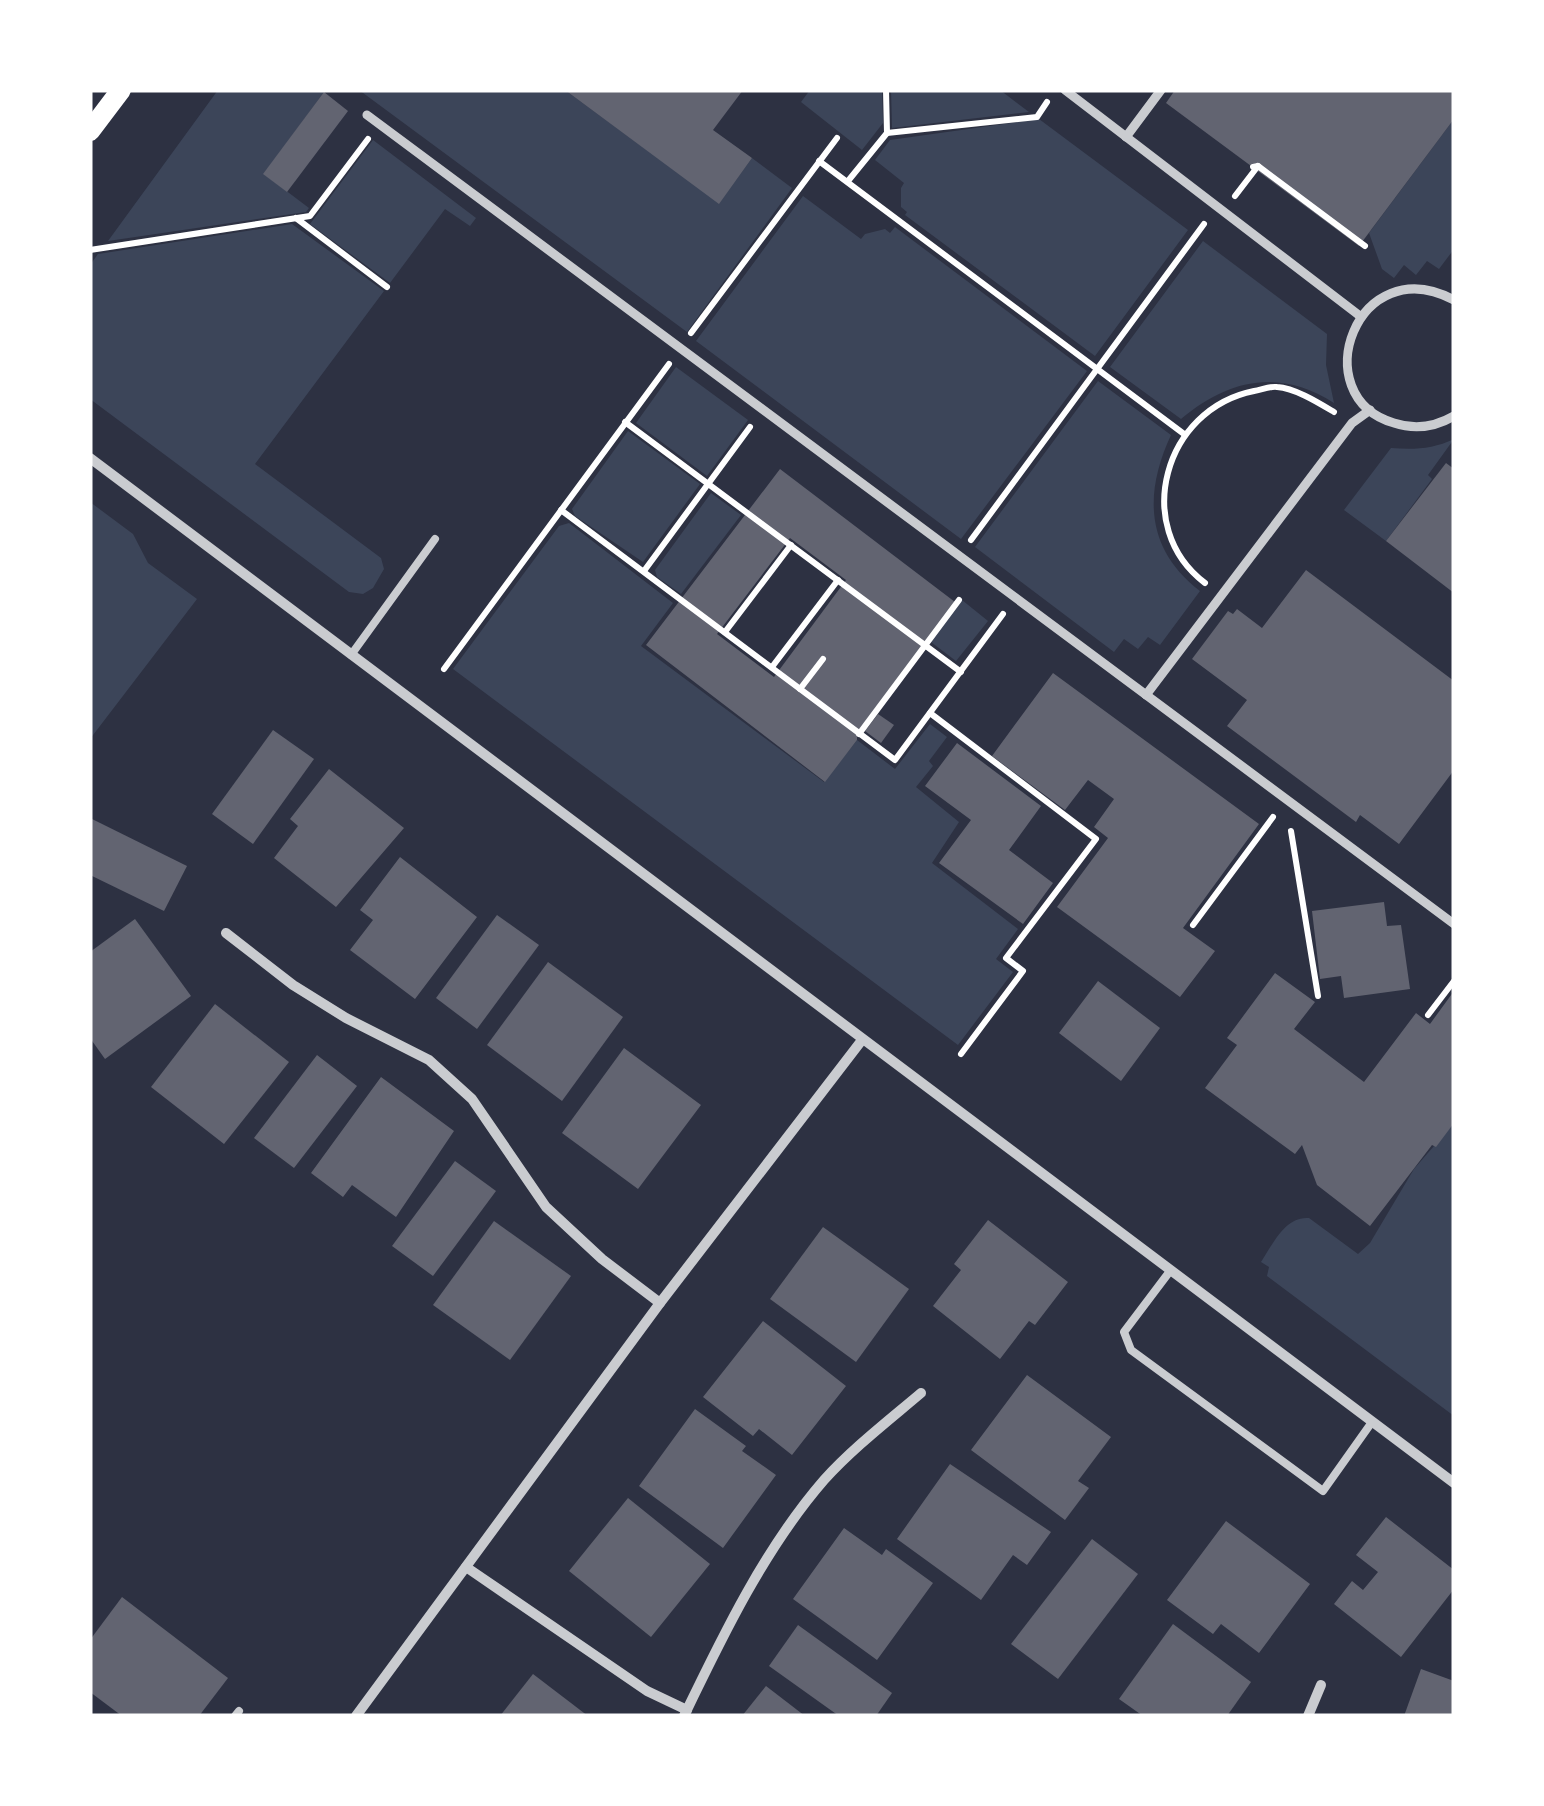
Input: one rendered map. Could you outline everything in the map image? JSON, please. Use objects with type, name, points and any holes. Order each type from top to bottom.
[{"type":"main road","points":[[90,131],[121,90]]},
{"type":"street","points":[[1064,90],[1360,316]]},
{"type":"street","points":[[1126,137],[1161,90]]},
{"type":"street","points":[[367,115],[1454,924]]},
{"type":"street","points":[[1453,298],[1433,290],[1412,288],[1383,297],[1360,316],[1350,334],[1346,354],[1348,375],[1357,394],[1386,421],[1424,427],[1454,416]]},
{"type":"street","points":[[1146,694],[1352,423],[1370,410]]},
{"type":"street","points":[[90,458],[1454,1483]]},
{"type":"street","points":[[226,933],[293,985],[346,1018],[429,1060],[472,1099],[546,1206],[602,1259],[660,1303]]},
{"type":"street","points":[[356,1716],[660,1303],[862,1040]]},
{"type":"street","points":[[466,1568],[647,1691],[686,1713],[780,1538],[823,1481],[921,1394]]},
{"type":"street","points":[[1308,1716],[1322,1686]]},
{"type":"lane","points":[[351,655],[435,540]]},
{"type":"lane","points":[[1170,1271],[1124,1332],[1131,1350],[1322,1491],[1372,1422]]},
{"type":"path","points":[[848,181],[887,133],[886,90]]},
{"type":"path","points":[[887,133],[1037,116],[1057,90]]},
{"type":"path","points":[[90,250],[310,216],[379,124]]},
{"type":"path","points":[[444,669],[836,138]]},
{"type":"path","points":[[820,160],[1184,434]]},
{"type":"path","points":[[959,556],[1256,166],[1366,246]]},
{"type":"path","points":[[296,218],[387,286]]},
{"type":"path","points":[[1221,595],[1192,573],[1165,524],[1166,476],[1184,434],[1204,412],[1237,394],[1277,386],[1318,402],[1352,423]]},
{"type":"path","points":[[644,571],[763,410]]},
{"type":"path","points":[[626,422],[960,672]]},
{"type":"path","points":[[561,510],[895,760],[1015,598]]},
{"type":"path","points":[[725,632],[791,545]]},
{"type":"path","points":[[772,667],[838,580]]},
{"type":"path","points":[[859,734],[959,600]]},
{"type":"path","points":[[800,689],[822,659]]},
{"type":"path","points":[[930,713],[1096,839],[1006,958],[1022,971],[962,1054]]},
{"type":"path","points":[[1193,925],[1286,800]]},
{"type":"path","points":[[1286,800],[1318,996]]},
{"type":"path","points":[[1428,1015],[1454,981]]},
{"type":"shaded area","points":[[218,90],[324,92],[264,174],[309,208],[306,212],[108,241]]},
{"type":"shaded area","points":[[359,90],[565,90],[719,203],[752,158],[792,188],[687,332]]},
{"type":"shaded area","points":[[810,90],[882,90],[883,123],[862,150],[801,102]]},
{"type":"shaded area","points":[[891,90],[1000,90],[1029,112],[892,128]]},
{"type":"shaded area","points":[[1039,119],[1188,230],[1095,356],[905,215],[907,212],[901,207],[904,183],[875,160],[890,140]]},
{"type":"shaded area","points":[[1454,119],[1454,249],[1439,269],[1427,261],[1416,275],[1404,265],[1394,278],[1382,269],[1369,233]]},
{"type":"shaded area","points":[[373,140],[476,218],[470,226],[445,209],[390,283],[310,224]]},
{"type":"shaded area","points":[[803,196],[861,239],[865,234],[885,229],[890,233],[895,227],[1087,371],[961,539],[696,341]]},
{"type":"shaded area","points":[[292,224],[384,291],[255,464],[381,558],[384,569],[373,588],[363,594],[349,592],[90,399],[90,265],[98,254]]},
{"type":"shaded area","points":[[1203,241],[1327,334],[1326,365],[1334,403],[1294,385],[1255,383],[1217,395],[1181,419],[1110,367]]},
{"type":"shaded area","points":[[676,367],[748,420],[707,476],[636,423]]},
{"type":"shaded area","points":[[1098,381],[1171,435],[1156,478],[1155,519],[1168,557],[1200,591],[1160,645],[1148,637],[1138,649],[1124,639],[1114,652],[975,547]]},
{"type":"shaded area","points":[[628,431],[700,484],[643,562],[575,516],[572,509]]},
{"type":"shaded area","points":[[1454,439],[1428,475],[1432,479],[1386,541],[1344,510],[1391,448],[1423,448]]},
{"type":"shaded area","points":[[711,493],[741,515],[681,594],[657,577],[655,570]]},
{"type":"shaded area","points":[[90,502],[133,534],[148,563],[197,599],[90,739]]},
{"type":"shaded area","points":[[569,523],[673,603],[641,646],[824,782],[857,740],[895,769],[930,724],[947,737],[929,761],[933,766],[916,787],[959,822],[932,863],[1018,929],[996,959],[1013,972],[958,1045],[453,669],[559,526]]},
{"type":"shaded area","points":[[962,600],[988,621],[956,661],[931,642]]},
{"type":"shaded area","points":[[1454,1123],[1454,1416],[1267,1276],[1269,1267],[1261,1262],[1286,1226],[1309,1218],[1358,1254],[1370,1243],[1414,1169]]},
{"type":"building","points":[[565,90],[743,90],[713,130],[752,158],[719,204]]},
{"type":"building","points":[[1175,90],[1454,90],[1454,119],[1359,246],[1166,103]]},
{"type":"building","points":[[324,92],[348,111],[287,192],[263,174]]},
{"type":"building","points":[[1446,463],[1454,469],[1454,593],[1386,541]]},
{"type":"building","points":[[780,469],[955,602],[857,732],[857,740],[825,782],[646,645]],"holes":[[[790,538],[846,580],[774,677],[717,634]]]},
{"type":"building","points":[[1306,570],[1454,681],[1454,770],[1399,844],[1360,815],[1356,822],[1227,726],[1247,700],[1192,659],[1228,611],[1233,614],[1237,609],[1262,628]]},
{"type":"building","points":[[1053,673],[1259,824],[1183,928],[1215,951],[1180,997],[1057,907],[1108,838],[1094,827],[1114,799],[1088,780],[1065,810],[992,756]]},
{"type":"building","points":[[878,714],[894,725],[881,743],[865,731]]},
{"type":"building","points":[[273,730],[314,759],[253,844],[212,814]]},
{"type":"building","points":[[957,743],[1041,806],[1009,850],[1053,883],[1023,924],[939,863],[971,820],[925,786]]},
{"type":"building","points":[[329,769],[404,828],[336,907],[274,858],[298,826],[290,819]]},
{"type":"building","points":[[90,818],[187,866],[164,911],[90,875]]},
{"type":"building","points":[[400,857],[477,917],[415,999],[350,950],[373,920],[360,910]]},
{"type":"building","points":[[1384,902],[1387,926],[1401,925],[1410,989],[1344,998],[1341,976],[1320,979],[1312,911]]},
{"type":"building","points":[[497,915],[539,945],[477,1029],[436,998]]},
{"type":"building","points":[[135,919],[191,996],[105,1059],[90,1038],[90,952]]},
{"type":"building","points":[[548,962],[623,1017],[562,1101],[487,1045]]},
{"type":"building","points":[[1275,973],[1315,1002],[1294,1029],[1364,1082],[1416,1013],[1430,1024],[1454,991],[1454,1123],[1436,1147],[1432,1145],[1370,1226],[1317,1185],[1302,1145],[1295,1154],[1205,1088],[1237,1045],[1227,1038]]},
{"type":"building","points":[[1098,981],[1160,1028],[1121,1081],[1059,1033]]},
{"type":"building","points":[[215,1004],[289,1062],[224,1144],[151,1087]]},
{"type":"building","points":[[624,1048],[701,1105],[638,1189],[562,1133]]},
{"type":"building","points":[[317,1055],[357,1086],[294,1168],[254,1138]]},
{"type":"building","points":[[381,1077],[454,1131],[396,1217],[352,1185],[343,1197],[311,1173]]},
{"type":"building","points":[[455,1161],[496,1191],[433,1276],[392,1246]]},
{"type":"building","points":[[988,1220],[1068,1282],[1035,1325],[1029,1321],[1000,1359],[933,1306],[961,1270],[954,1264]]},
{"type":"building","points":[[494,1221],[571,1276],[510,1360],[433,1305]]},
{"type":"building","points":[[823,1227],[909,1289],[856,1362],[770,1299]]},
{"type":"building","points":[[763,1321],[846,1386],[792,1455],[759,1429],[753,1436],[703,1397]]},
{"type":"building","points":[[1027,1375],[1111,1437],[1078,1481],[1089,1488],[1065,1520],[971,1450]]},
{"type":"building","points":[[695,1409],[746,1446],[742,1451],[776,1475],[723,1548],[639,1486]]},
{"type":"building","points":[[950,1464],[1051,1532],[1027,1565],[1013,1555],[981,1600],[897,1539]]},
{"type":"building","points":[[628,1498],[710,1564],[651,1637],[569,1571]]},
{"type":"building","points":[[1386,1517],[1454,1570],[1454,1589],[1401,1657],[1334,1604],[1352,1581],[1363,1590],[1378,1572],[1356,1555]]},
{"type":"building","points":[[1226,1521],[1310,1584],[1259,1653],[1221,1624],[1213,1634],[1167,1600]]},
{"type":"building","points":[[844,1528],[882,1555],[886,1549],[933,1583],[877,1660],[793,1599]]},
{"type":"building","points":[[1092,1539],[1138,1574],[1058,1679],[1011,1644]]},
{"type":"building","points":[[122,1597],[228,1678],[199,1716],[122,1716],[90,1692],[90,1640]]},
{"type":"building","points":[[1173,1624],[1251,1682],[1227,1716],[1143,1716],[1119,1699]]},
{"type":"building","points":[[798,1625],[892,1693],[876,1716],[839,1716],[769,1666]]},
{"type":"building","points":[[1421,1669],[1454,1681],[1454,1716],[1404,1716]]},
{"type":"building","points":[[533,1674],[588,1716],[500,1716]]},
{"type":"building","points":[[766,1686],[805,1716],[742,1716]]}]
